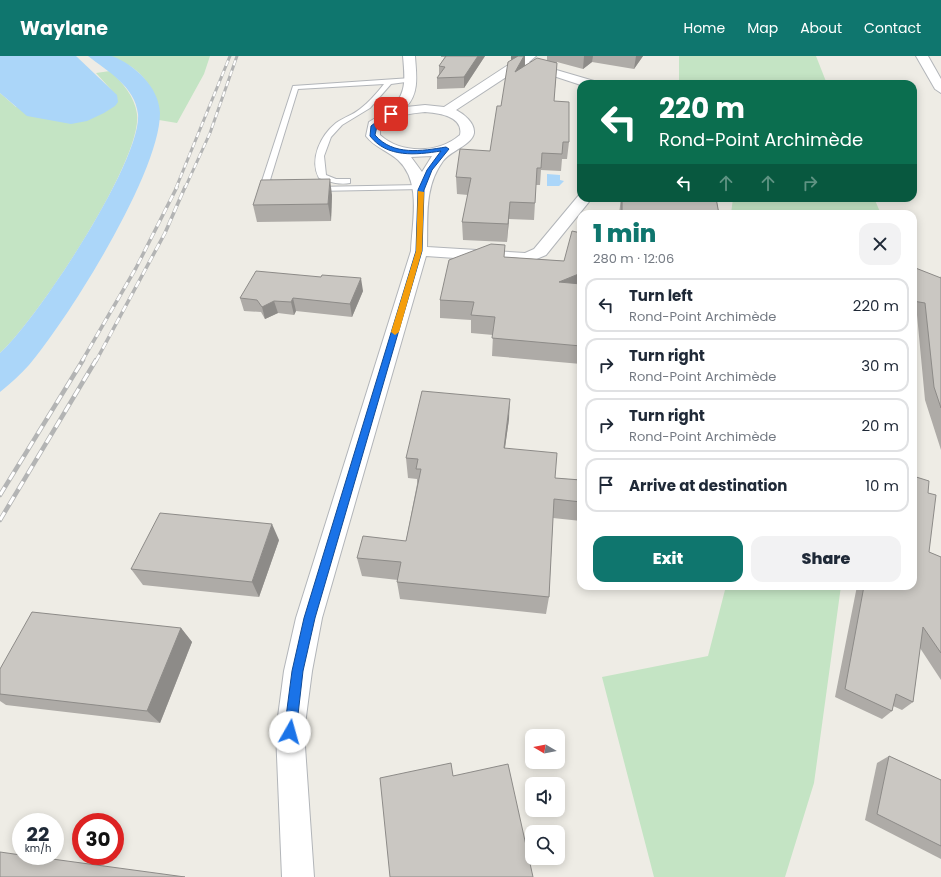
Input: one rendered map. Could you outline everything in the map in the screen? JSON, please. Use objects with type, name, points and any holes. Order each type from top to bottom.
[{"type":"street","points":[[409,56],[411,80],[418,99],[430,109]]},
{"type":"street","points":[[446,111],[530,56]]},
{"type":"street","points":[[922,56],[941,89]]},
{"type":"street","points":[[520,63],[577,80]]},
{"type":"street","points":[[391,114],[407,99],[411,80]]},
{"type":"street","points":[[298,877],[290,732],[298,671],[309,618],[419,251],[420,186],[411,164],[396,151],[380,144],[373,136],[374,126],[377,122],[391,114],[404,110],[430,109],[446,111],[462,119],[468,130],[467,134],[461,141],[446,149],[418,153],[396,151]]},
{"type":"street","points":[[420,186],[446,149]]},
{"type":"street","points":[[419,251],[527,258],[540,252],[581,202]]},
{"type":"lane","points":[[292,187],[266,181],[295,87],[411,80]]},
{"type":"lane","points":[[389,82],[359,113],[336,126],[324,143],[319,157],[319,168],[322,176],[335,181],[420,186]]},
{"type":"lane","points":[[306,189],[420,186]]},
{"type":"green space","points":[[111,56],[210,56],[204,74],[177,123],[159,120],[158,105],[149,84],[133,68]]},
{"type":"green space","points":[[679,56],[816,56],[825,80],[679,80]]},
{"type":"green space","points":[[110,71],[131,96],[137,114],[134,136],[123,166],[106,201],[61,275],[37,309],[0,353],[0,93],[16,107],[116,95],[96,73]]},
{"type":"green space","points":[[732,202],[876,202],[879,210],[732,210]]},
{"type":"green space","points":[[725,590],[840,590],[814,783],[785,877],[654,877],[602,677],[708,656]]},
{"type":"water","points":[[0,56],[76,56],[117,95],[118,102],[115,106],[104,113],[87,121],[71,124],[27,116],[0,93]]},
{"type":"water","points":[[88,56],[112,56],[129,65],[144,78],[155,94],[159,103],[160,113],[156,139],[145,171],[129,207],[88,281],[66,315],[29,365],[0,392],[0,353],[37,309],[61,276],[106,202],[123,167],[135,136],[138,114],[132,95],[119,80]]},
{"type":"water","points":[[547,174],[560,175],[560,180],[564,181],[559,186],[547,186]]},
{"type":"building","points":[[446,56],[478,56],[464,77],[437,78],[445,67],[439,66]]},
{"type":"building","points":[[518,56],[524,56],[515,72],[537,58],[557,63],[554,101],[569,102],[569,142],[563,142],[562,154],[542,153],[541,168],[537,168],[535,203],[510,202],[508,224],[462,222],[471,178],[456,177],[460,149],[490,151],[497,106],[501,106],[508,62]]},
{"type":"building","points":[[330,179],[328,204],[253,205],[261,180]]},
{"type":"building","points":[[622,202],[717,202],[718,210],[622,210]]},
{"type":"building","points":[[572,231],[577,232],[577,275],[559,282],[577,284],[577,346],[492,338],[495,317],[471,315],[474,302],[440,300],[449,260],[491,244],[505,245],[504,257],[564,261]]},
{"type":"building","points":[[917,269],[941,278],[941,408],[934,387],[925,303],[917,302]]},
{"type":"building","points":[[256,271],[321,277],[322,275],[361,278],[350,304],[293,298],[291,302],[274,301],[262,307],[257,300],[240,298]]},
{"type":"building","points":[[422,391],[510,399],[504,448],[557,453],[555,478],[577,480],[577,502],[554,499],[549,597],[397,582],[401,562],[357,558],[363,536],[406,541],[421,469],[416,469],[418,459],[406,458]]},
{"type":"building","points":[[917,477],[929,481],[928,493],[936,495],[929,552],[941,557],[941,653],[923,627],[913,702],[896,694],[892,711],[845,689],[863,590],[917,590]]},
{"type":"building","points":[[160,513],[272,524],[252,582],[131,569]]},
{"type":"building","points":[[32,612],[181,628],[147,711],[0,694],[0,669]]},
{"type":"building","points":[[889,756],[941,780],[941,846],[877,814]]},
{"type":"building","points":[[451,763],[453,776],[508,764],[525,841],[525,865],[530,865],[533,877],[390,877],[380,778]]},
{"type":"building","points":[[0,852],[12,854],[12,865],[64,865],[64,861],[72,862],[72,865],[96,865],[185,877],[0,877]]},
{"type":"railway","points":[[176,188],[230,56]]},
{"type":"railway","points":[[185,188],[210,133],[237,56]]},
{"type":"railway","points":[[82,361],[136,268],[177,187]]},
{"type":"railway","points":[[96,361],[165,233],[185,187]]},
{"type":"railway","points":[[0,495],[83,360]]},
{"type":"railway","points":[[0,520],[96,360]]},
{"type":"slow traffic","points":[[395,332],[419,251],[421,192]]},
{"type":"route","points":[[290,732],[298,671],[309,618],[419,251],[421,190],[430,170],[446,149],[418,153],[396,151],[380,144],[373,136],[374,126],[386,115],[391,114]]}]
